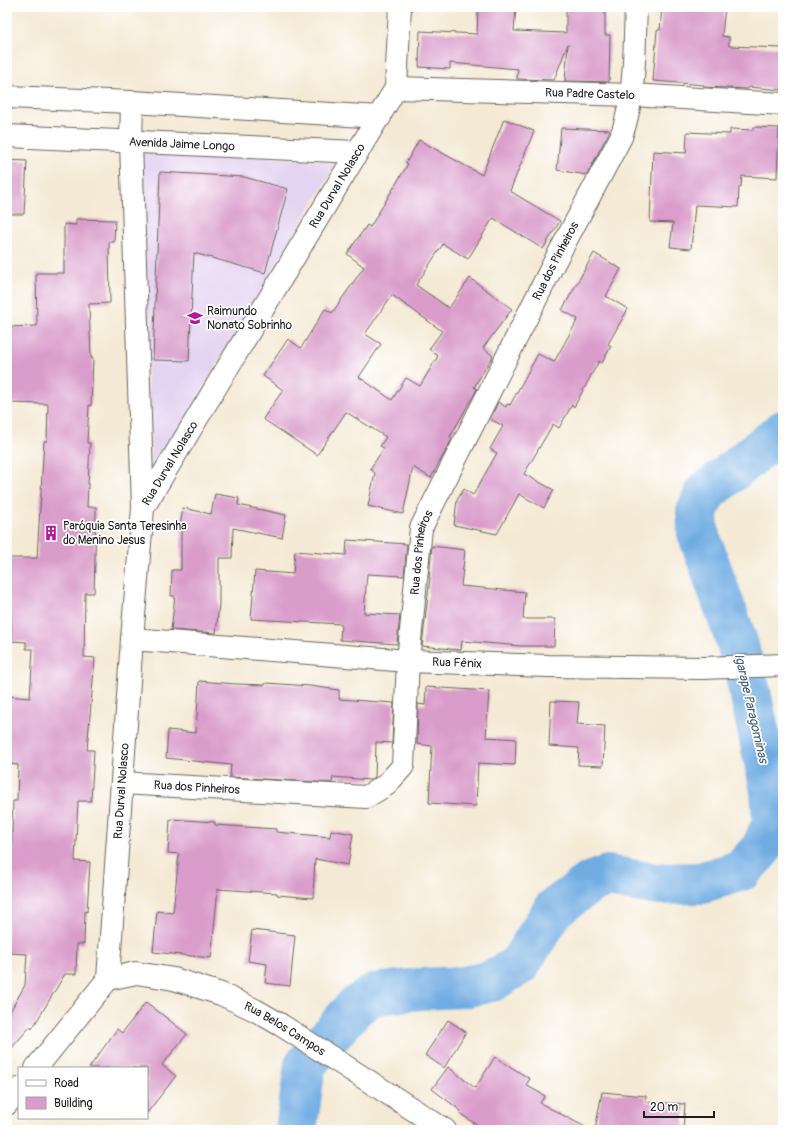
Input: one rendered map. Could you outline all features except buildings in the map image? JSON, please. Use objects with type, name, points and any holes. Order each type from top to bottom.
[{"type":"street","name":"Rua Durval Nolasco","points":[[108,980],[132,639],[143,508],[396,88],[400,7]]},
{"type":"street","name":"Rua dos Pinheiros","points":[[122,783],[366,797],[386,785],[403,766],[408,661],[420,528],[556,259],[620,137],[628,116],[632,95],[636,7]]},
{"type":"street","name":"Rua Padre Castelo","points":[[396,88],[632,95],[783,104]]},
{"type":"street","points":[[7,97],[132,102],[380,116]]},
{"type":"street","points":[[132,102],[131,142],[143,508]]},
{"type":"street","name":"Avenida Jaime Longo","points":[[7,136],[358,152]]},
{"type":"street","name":"Rua Fênix","points":[[132,639],[408,661],[548,666],[703,668],[783,665]]},
{"type":"street","name":"Rua Belos Campos","points":[[108,980],[136,973],[174,979],[221,994],[255,1010],[281,1025],[445,1130]]},
{"type":"street","points":[[37,1067],[108,980]]},
{"type":"street","points":[[7,1088],[18,1089]]},
{"type":"street","points":[[7,1104],[18,1090]]},
{"type":"shaded area","name":"Raimundo Nonato Sobrinho","points":[[136,148],[337,162],[152,474]]},
{"type":"waterway","name":"Igarape Paragominas","points":[[296,1130],[305,1065],[355,1007],[374,994],[420,989],[464,987],[492,981],[519,965],[554,909],[591,882],[608,876],[653,884],[700,883],[742,870],[762,848],[773,822],[771,791],[750,692],[737,642],[698,533],[697,512],[706,492],[783,431]]},
{"type":"place","name":"Raimundo Nonato Sobrinho","points":[[195,318]]},
{"type":"place","name":"Paróquia Santa Teresinha do Menino Jesus","points":[[51,533]]}]
